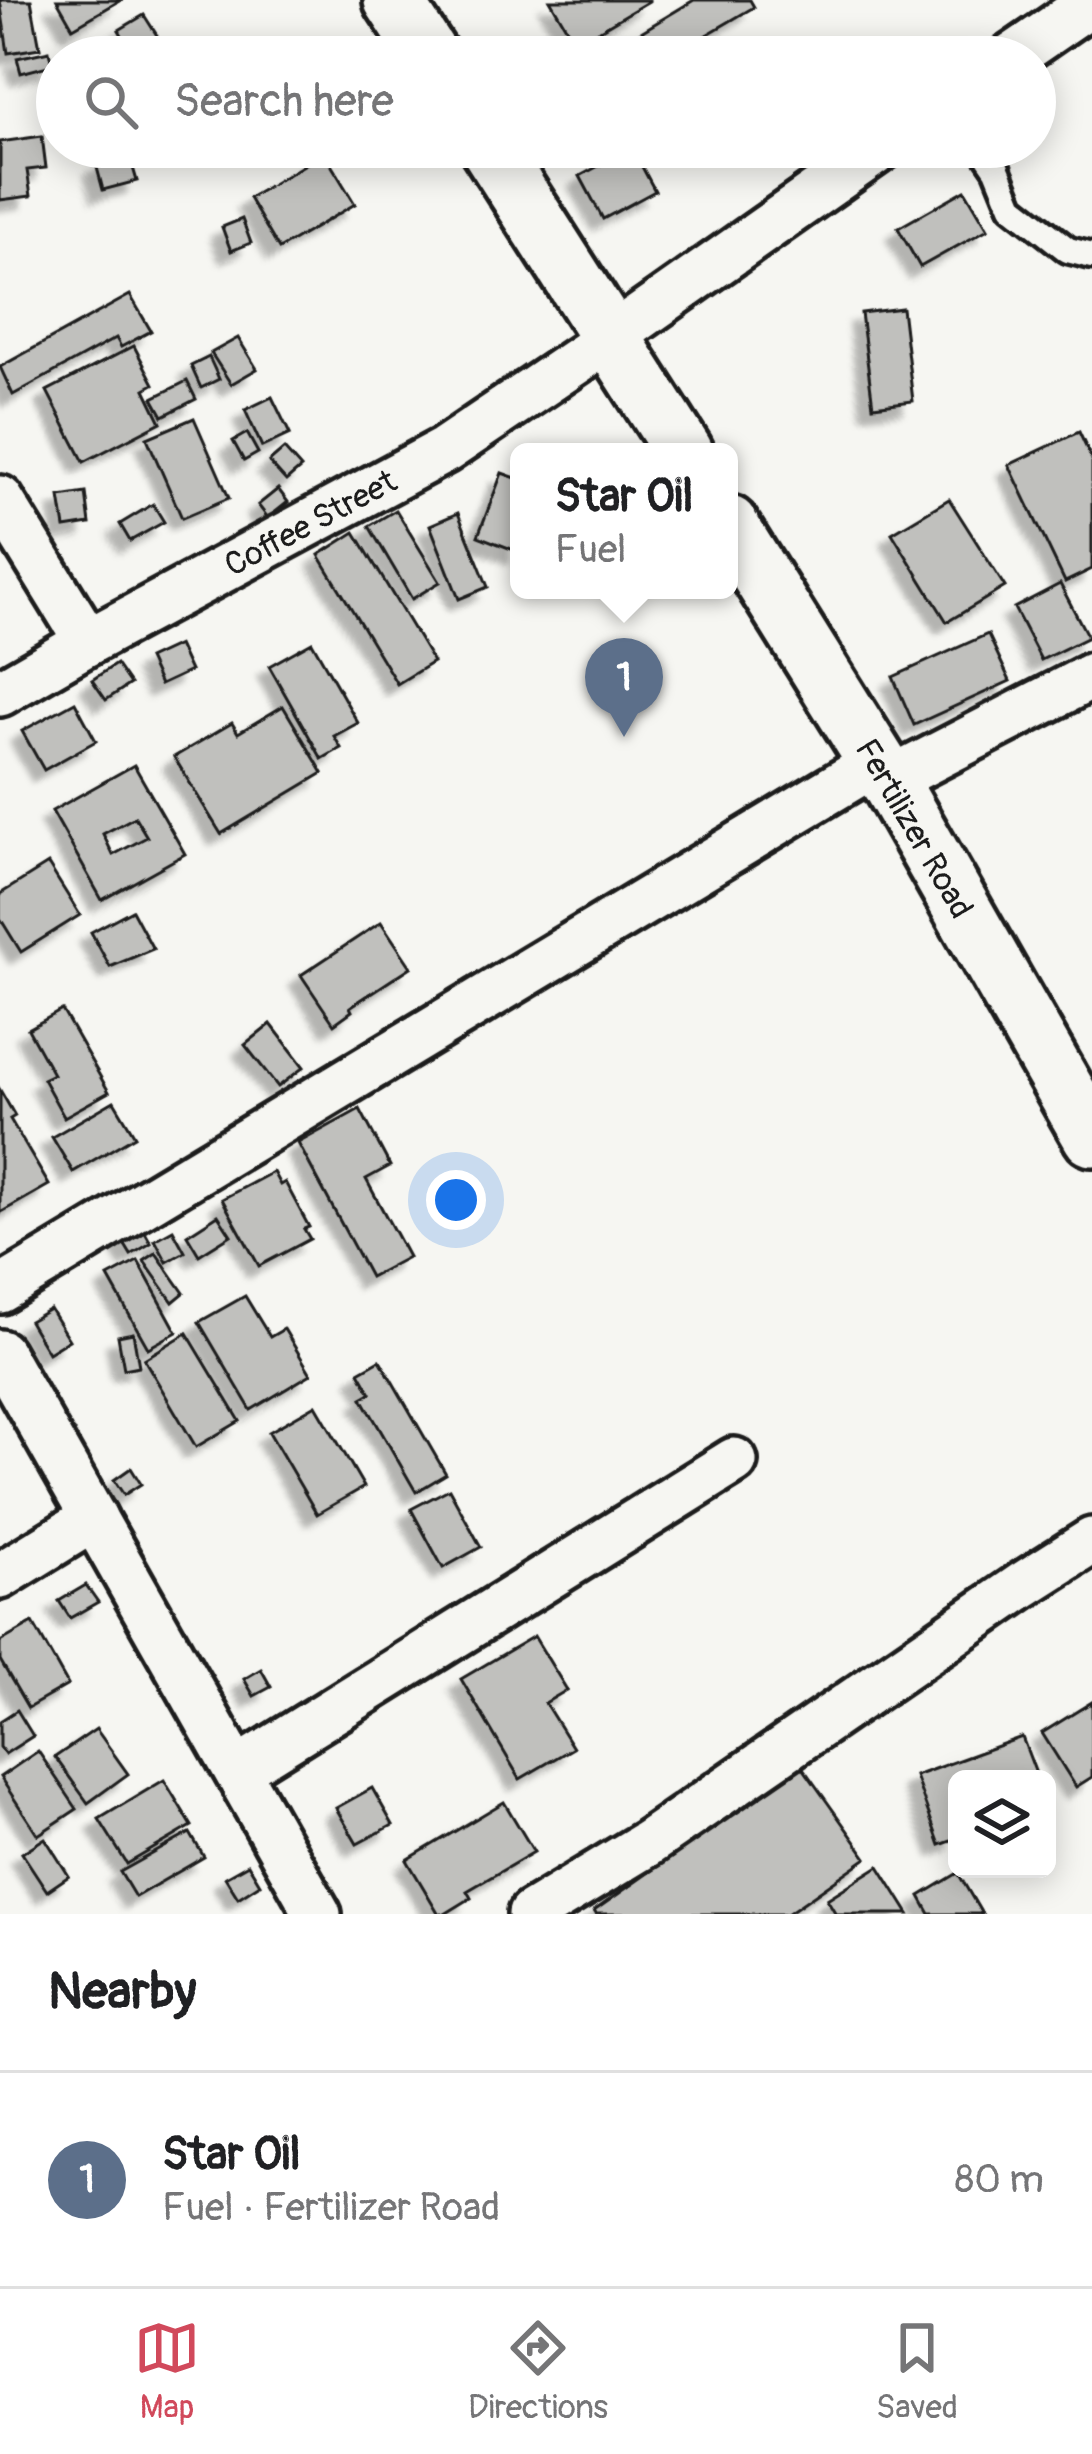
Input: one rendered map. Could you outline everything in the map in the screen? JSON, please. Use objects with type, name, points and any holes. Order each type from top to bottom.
[{"type":"street","points":[[393,0],[416,36]]},
{"type":"street","points":[[1043,36],[1092,2]]},
{"type":"street","points":[[503,168],[678,443]]},
{"type":"street","name":"Coffee Street","points":[[0,693],[445,449],[852,168]]},
{"type":"street","points":[[0,499],[88,642]]},
{"type":"street","name":"Fertilizer Road","points":[[738,538],[883,771],[1092,1137]]},
{"type":"street","points":[[0,1290],[883,771],[1092,676]]},
{"type":"street","points":[[0,1353],[318,1914]]},
{"type":"street","points":[[238,1770],[734,1461]]},
{"type":"street","points":[[0,1576],[94,1518]]},
{"type":"street","points":[[531,1914],[648,1844],[1092,1541]]},
{"type":"lane","points":[[996,168],[1012,206],[1068,250],[1092,256]]},
{"type":"building","points":[[0,0],[31,0],[36,49],[8,53]]},
{"type":"building","points":[[57,0],[121,0],[73,28]]},
{"type":"building","points":[[550,0],[649,0],[590,36],[571,36]]},
{"type":"building","points":[[694,0],[750,0],[754,7],[705,36],[636,35]]},
{"type":"building","points":[[144,15],[157,36],[123,36],[119,30]]},
{"type":"building","points":[[36,54],[36,69],[21,73],[17,58]]},
{"type":"building","points":[[36,137],[36,168],[46,168],[27,170],[31,196],[0,200],[0,142]]},
{"type":"building","points":[[97,168],[133,168],[137,181],[103,190]]},
{"type":"building","points":[[299,168],[333,168],[355,204],[279,249],[249,198]]},
{"type":"building","points":[[595,168],[643,168],[655,191],[603,219],[580,176]]},
{"type":"building","points":[[965,190],[988,229],[920,267],[898,228]]},
{"type":"building","points":[[242,219],[251,243],[231,251],[222,227]]},
{"type":"building","points":[[130,295],[151,331],[121,347],[116,338],[13,395],[0,367]]},
{"type":"building","points":[[902,308],[913,401],[873,406],[861,313]]},
{"type":"building","points":[[238,338],[257,369],[231,384],[211,353]]},
{"type":"building","points":[[134,346],[154,384],[145,389],[161,422],[84,462],[47,391]]},
{"type":"building","points":[[209,357],[219,379],[201,388],[191,366]]},
{"type":"building","points":[[187,381],[196,399],[163,416],[153,398]]},
{"type":"building","points":[[272,397],[290,434],[262,447],[245,410]]},
{"type":"building","points":[[194,418],[229,498],[182,518],[147,438]]},
{"type":"building","points":[[1079,432],[1092,460],[1092,569],[1065,582],[1009,465]]},
{"type":"building","points":[[247,433],[258,453],[244,461],[233,441]]},
{"type":"building","points":[[284,449],[301,468],[286,481],[269,462]]},
{"type":"building","points":[[502,473],[510,476],[510,548],[478,536]]},
{"type":"building","points":[[278,489],[288,502],[268,518],[258,505]]},
{"type":"building","points":[[86,493],[90,524],[65,528],[60,497]]},
{"type":"building","points":[[949,499],[1005,587],[947,622],[892,533]]},
{"type":"building","points":[[153,504],[164,522],[130,541],[120,524]]},
{"type":"building","points":[[396,510],[440,582],[412,599],[369,526]]},
{"type":"building","points":[[458,513],[488,587],[459,599],[430,525]]},
{"type":"building","points":[[355,532],[433,662],[397,684],[319,555]]},
{"type":"building","points":[[1060,584],[1088,637],[1041,660],[1014,608]]},
{"type":"building","points":[[988,634],[1010,681],[914,725],[893,677]]},
{"type":"building","points":[[312,642],[358,723],[334,736],[341,748],[322,759],[269,666]]},
{"type":"building","points":[[178,645],[190,671],[160,685],[148,659]]},
{"type":"building","points":[[116,664],[130,684],[106,700],[92,680]]},
{"type":"building","points":[[75,702],[96,741],[44,770],[22,731]]},
{"type":"building","points":[[283,706],[323,773],[221,834],[174,757],[232,723],[238,733]]},
{"type":"building","points":[[134,765],[185,854],[102,900],[52,811]],"holes":[[[135,817],[147,837],[113,855],[103,834]]]},
{"type":"building","points":[[48,864],[80,915],[21,952],[0,918],[0,894]]},
{"type":"building","points":[[132,910],[153,949],[110,967],[91,932]]},
{"type":"building","points":[[381,922],[411,967],[350,1007],[352,1011],[334,1024],[301,975]]},
{"type":"building","points":[[62,1010],[109,1092],[64,1117],[43,1079],[53,1074],[28,1029]]},
{"type":"building","points":[[271,1024],[304,1067],[278,1087],[245,1045]]},
{"type":"building","points":[[0,1090],[15,1116],[10,1119],[49,1185],[0,1213]]},
{"type":"building","points":[[114,1101],[135,1136],[73,1172],[52,1137]]},
{"type":"building","points":[[360,1109],[390,1166],[366,1179],[408,1257],[370,1277],[298,1143]]},
{"type":"building","points":[[273,1172],[280,1185],[285,1182],[309,1227],[304,1229],[310,1239],[259,1266],[222,1199]]},
{"type":"building","points":[[218,1215],[231,1235],[199,1255],[187,1235]]},
{"type":"building","points":[[142,1227],[151,1243],[131,1255],[122,1240]]},
{"type":"building","points":[[173,1230],[185,1252],[167,1262],[155,1240]]},
{"type":"building","points":[[156,1253],[184,1293],[173,1302],[144,1261]]},
{"type":"building","points":[[138,1261],[177,1332],[148,1348],[108,1277]]},
{"type":"building","points":[[245,1296],[270,1337],[284,1329],[311,1374],[251,1410],[199,1322]]},
{"type":"building","points":[[50,1309],[69,1340],[48,1353],[29,1321]]},
{"type":"building","points":[[133,1333],[139,1366],[124,1369],[118,1336]]},
{"type":"building","points":[[187,1333],[240,1421],[196,1447],[144,1359]]},
{"type":"building","points":[[380,1360],[446,1474],[416,1492],[362,1398],[371,1393],[359,1372]]},
{"type":"building","points":[[316,1405],[364,1487],[317,1514],[269,1432]]},
{"type":"building","points":[[131,1468],[141,1484],[124,1495],[114,1480]]},
{"type":"building","points":[[449,1489],[481,1547],[443,1568],[411,1509]]},
{"type":"building","points":[[86,1585],[98,1602],[70,1618],[59,1601]]},
{"type":"building","points":[[33,1623],[68,1685],[28,1708],[0,1660],[0,1642]]},
{"type":"building","points":[[534,1636],[567,1690],[545,1703],[573,1748],[520,1779],[461,1679]]},
{"type":"building","points":[[261,1669],[271,1687],[254,1696],[244,1679]]},
{"type":"building","points":[[1092,1702],[1092,1777],[1076,1787],[1042,1733]]},
{"type":"building","points":[[17,1710],[33,1736],[5,1754],[0,1747],[0,1721]]},
{"type":"building","points":[[96,1729],[128,1774],[88,1803],[55,1757]]},
{"type":"building","points":[[1022,1737],[1035,1770],[948,1770],[948,1842],[940,1845],[915,1776]]},
{"type":"building","points":[[38,1751],[77,1809],[38,1835],[0,1777]]},
{"type":"building","points":[[801,1765],[867,1858],[787,1914],[596,1914],[594,1911]]},
{"type":"building","points":[[164,1780],[192,1826],[127,1864],[99,1819]]},
{"type":"building","points":[[372,1788],[393,1825],[357,1844],[336,1808]]},
{"type":"building","points":[[504,1802],[534,1852],[467,1891],[471,1898],[439,1914],[407,1860]]},
{"type":"building","points":[[190,1833],[204,1857],[135,1897],[120,1872]]},
{"type":"building","points":[[45,1838],[69,1876],[47,1891],[22,1853]]},
{"type":"building","points":[[248,1864],[260,1884],[238,1898],[225,1877]]},
{"type":"building","points":[[879,1866],[909,1914],[836,1914],[827,1899]]},
{"type":"building","points":[[950,1878],[961,1878],[982,1914],[930,1914],[920,1896]]},
{"type":"place","name":"Star Oil","points":[[624,737]]}]
